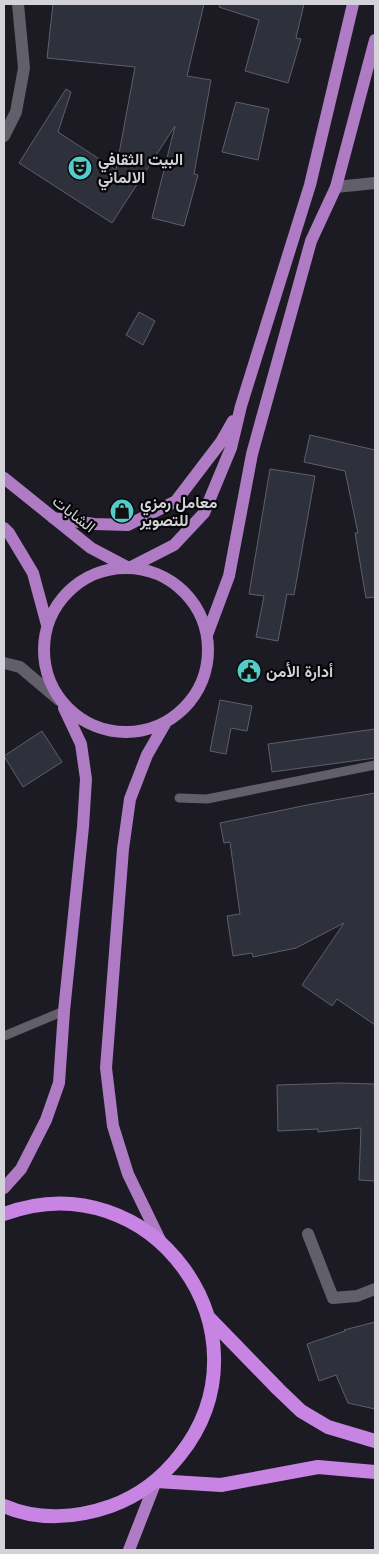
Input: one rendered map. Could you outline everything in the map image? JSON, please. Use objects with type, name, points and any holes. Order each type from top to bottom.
[{"type":"highway","points":[[4,1214],[37,1205],[59,1203],[81,1205],[103,1210],[124,1218],[144,1229],[177,1258],[190,1276],[201,1297],[208,1318],[213,1340],[214,1362],[212,1385],[198,1428],[186,1448],[156,1481],[137,1494],[117,1504],[96,1511],[74,1515],[30,1514],[4,1506]]},
{"type":"highway","points":[[208,1318],[301,1411],[328,1427],[375,1441]]},
{"type":"highway","points":[[156,1481],[221,1485],[318,1467],[375,1472]]},
{"type":"main road","points":[[129,568],[174,545],[204,513],[230,448],[241,406],[310,185],[353,4]]},
{"type":"main road","points":[[207,635],[229,576],[252,454],[311,240],[336,187],[375,40]]},
{"type":"main road","points":[[295,238],[311,240]]},
{"type":"main road","points":[[52,518],[94,524],[128,524],[176,501],[221,442],[241,406]]},
{"type":"main road","name":"الشابات","points":[[4,478],[91,548],[129,568]]},
{"type":"main road","points":[[4,528],[33,573],[48,625]]},
{"type":"main road","points":[[4,1188],[20,1168],[42,1128],[59,1083],[86,779],[82,744],[51,686],[46,672],[43,656],[44,640],[48,625],[62,598],[85,579],[106,571],[129,568],[144,570],[173,582],[185,592],[202,619],[207,635],[207,661],[200,685],[192,700],[180,712],[166,722],[150,729],[134,732],[117,732],[100,729],[78,717],[60,700]]},
{"type":"main road","points":[[161,1242],[128,1174],[113,1126],[106,1068],[120,874],[130,799],[147,755],[166,722]]},
{"type":"main road","points":[[129,1550],[156,1481]]},
{"type":"street","points":[[4,136],[16,112],[24,68],[18,4]]},
{"type":"street","points":[[336,187],[375,183]]},
{"type":"street","points":[[4,663],[20,668],[60,700]]},
{"type":"street","points":[[308,1234],[333,1298],[357,1296],[375,1289]]},
{"type":"lane","points":[[179,798],[207,799],[375,765]]},
{"type":"lane","points":[[4,1036],[64,1011]]},
{"type":"building","points":[[53,4],[204,4],[187,76],[211,80],[194,174],[198,175],[184,226],[152,218],[175,126],[112,223],[19,163],[66,89],[71,92],[58,132],[116,170],[135,67],[47,58]]},
{"type":"building","points":[[220,4],[304,4],[296,38],[301,39],[288,83],[245,71],[259,20],[219,7]]},
{"type":"building","points":[[236,102],[269,109],[258,160],[222,152]]},
{"type":"building","points":[[139,312],[155,321],[143,345],[126,335]]},
{"type":"building","points":[[310,435],[375,450],[375,597],[366,598],[355,533],[358,533],[345,471],[304,462]]},
{"type":"building","points":[[270,469],[315,476],[294,595],[287,594],[278,641],[256,637],[264,596],[249,594]]},
{"type":"building","points":[[220,700],[252,706],[247,731],[231,728],[226,754],[210,751]]},
{"type":"building","points":[[375,729],[375,758],[272,772],[268,744]]},
{"type":"building","points":[[42,731],[62,762],[23,787],[4,756]]},
{"type":"building","points":[[375,793],[375,1025],[337,999],[332,1006],[302,985],[344,923],[296,948],[253,957],[252,953],[233,956],[227,916],[240,914],[230,842],[224,843],[220,823]]},
{"type":"building","points":[[375,1084],[375,1181],[359,1180],[361,1128],[318,1132],[318,1129],[278,1131],[277,1085]]},
{"type":"building","points":[[375,1322],[375,1409],[348,1403],[336,1375],[319,1381],[307,1344],[344,1330]]},
{"type":"place","name":"البيت الثقافي الالماني","points":[[80,168]]},
{"type":"place","name":"معامل رمزي للتصوير","points":[[122,511]]},
{"type":"place","name":"أدارة الأمن","points":[[249,671]]}]
